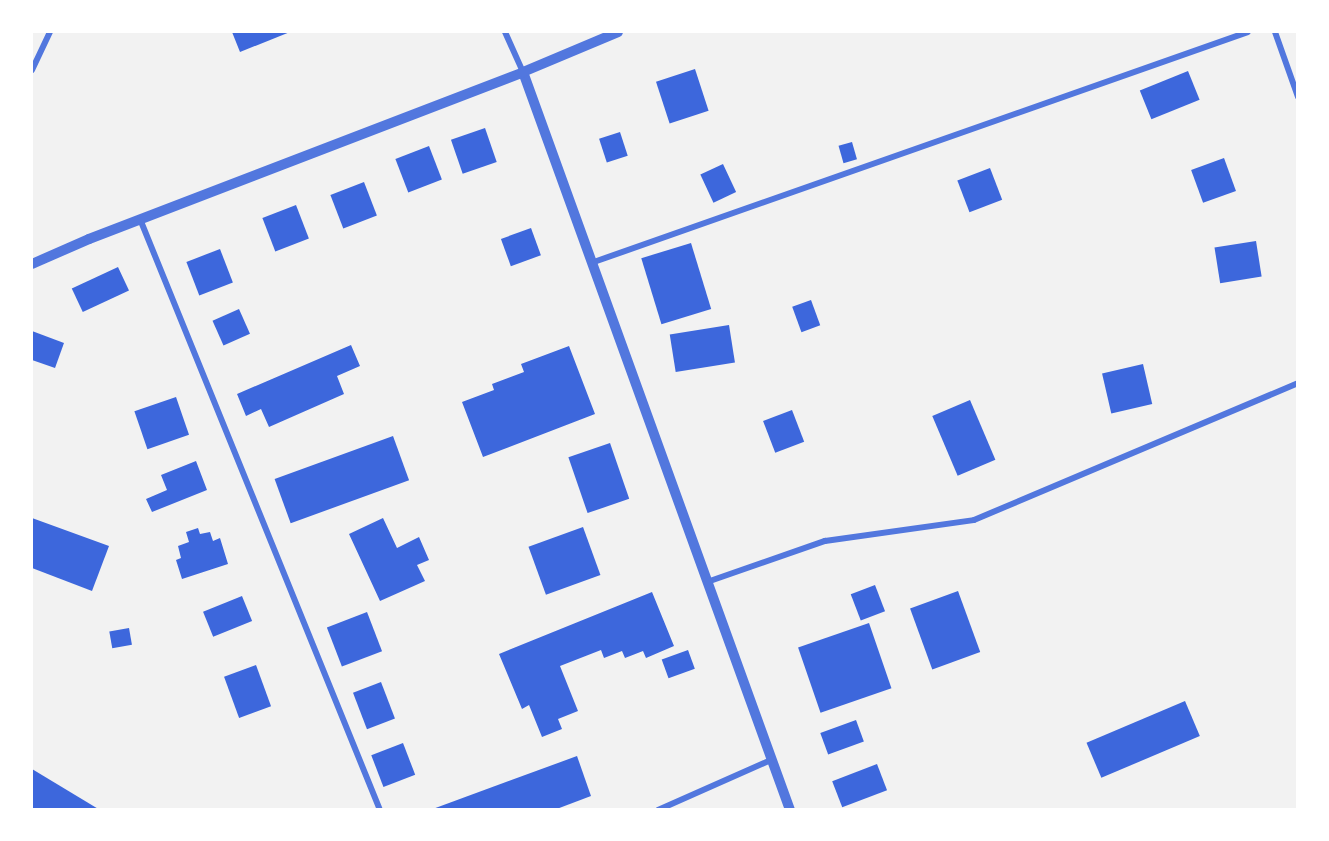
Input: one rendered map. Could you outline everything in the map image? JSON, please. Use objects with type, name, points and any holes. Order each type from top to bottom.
[{"type":"street","points":[[32,70],[50,32]]},
{"type":"street","points":[[505,32],[523,72],[789,810]]},
{"type":"street","points":[[32,264],[140,219],[523,72],[618,32]]},
{"type":"street","points":[[591,263],[1248,32]]},
{"type":"street","points":[[1275,32],[1298,97]]},
{"type":"street","points":[[140,219],[380,810]]},
{"type":"street","points":[[707,582],[825,541],[974,520],[1298,383]]},
{"type":"street","points":[[658,810],[771,760]]},
{"type":"building","points":[[232,32],[290,32],[240,52]]},
{"type":"building","points":[[695,69],[709,111],[670,124],[656,82]]},
{"type":"building","points":[[1188,71],[1200,100],[1151,119],[1140,90]]},
{"type":"building","points":[[485,128],[497,162],[463,174],[451,140]]},
{"type":"building","points":[[620,132],[628,156],[607,163],[599,139]]},
{"type":"building","points":[[852,142],[857,159],[844,163],[839,146]]},
{"type":"building","points":[[429,146],[442,180],[408,193],[395,159]]},
{"type":"building","points":[[1224,158],[1236,191],[1203,203],[1191,170]]},
{"type":"building","points":[[723,164],[736,192],[713,203],[700,175]]},
{"type":"building","points":[[990,168],[1002,200],[970,212],[957,181]]},
{"type":"building","points":[[364,182],[377,216],[343,229],[330,195]]},
{"type":"building","points":[[296,205],[309,239],[275,252],[262,218]]},
{"type":"building","points":[[531,228],[541,255],[511,266],[501,239]]},
{"type":"building","points":[[1256,241],[1262,277],[1220,283],[1215,248]]},
{"type":"building","points":[[691,243],[711,309],[661,324],[641,258]]},
{"type":"building","points":[[220,249],[233,283],[199,296],[186,262]]},
{"type":"building","points":[[118,267],[129,291],[83,312],[72,289]]},
{"type":"building","points":[[811,300],[820,325],[801,332],[792,307]]},
{"type":"building","points":[[239,309],[250,334],[223,345],[213,321]]},
{"type":"building","points":[[729,325],[735,363],[676,372],[670,334]]},
{"type":"building","points":[[32,331],[64,343],[55,368],[32,360]]},
{"type":"building","points":[[351,345],[360,366],[337,376],[344,394],[269,427],[261,409],[246,416],[237,394]]},
{"type":"building","points":[[569,346],[595,414],[483,457],[462,402],[494,390],[492,384],[524,372],[521,364]]},
{"type":"building","points":[[1143,364],[1152,404],[1111,413],[1102,373]]},
{"type":"building","points":[[176,397],[189,435],[147,449],[134,411]]},
{"type":"building","points":[[970,400],[995,460],[958,476],[932,416]]},
{"type":"building","points":[[792,410],[804,442],[775,453],[763,421]]},
{"type":"building","points":[[393,436],[409,480],[291,523],[275,479]]},
{"type":"building","points":[[610,443],[629,499],[588,513],[568,457]]},
{"type":"building","points":[[196,461],[207,490],[152,512],[146,499],[167,490],[161,475]]},
{"type":"building","points":[[32,518],[109,546],[92,591],[32,568]]},
{"type":"building","points":[[383,518],[397,548],[419,537],[429,560],[417,565],[425,581],[380,601],[349,534]]},
{"type":"building","points":[[583,527],[600,575],[546,595],[528,547]]},
{"type":"building","points":[[198,528],[200,534],[210,532],[213,541],[220,538],[228,564],[182,579],[176,560],[181,558],[178,546],[189,542],[186,532]]},
{"type":"building","points":[[875,585],[885,611],[861,620],[851,594]]},
{"type":"building","points":[[958,591],[980,652],[932,670],[910,608]]},
{"type":"building","points":[[652,592],[674,646],[646,658],[643,651],[625,658],[622,651],[604,658],[601,650],[560,666],[578,711],[558,719],[562,729],[542,737],[529,705],[522,709],[499,654]]},
{"type":"building","points":[[242,596],[252,621],[213,637],[203,612]]},
{"type":"building","points":[[367,612],[382,651],[342,667],[327,627]]},
{"type":"building","points":[[869,623],[891,688],[821,713],[798,647]]},
{"type":"building","points":[[129,628],[132,645],[112,648],[109,631]]},
{"type":"building","points":[[688,650],[695,669],[669,678],[662,660]]},
{"type":"building","points":[[256,665],[271,706],[239,718],[224,677]]},
{"type":"building","points":[[381,682],[395,718],[367,729],[353,693]]},
{"type":"building","points":[[1185,701],[1200,736],[1101,778],[1087,743]]},
{"type":"building","points":[[856,720],[864,742],[828,755],[820,733]]},
{"type":"building","points":[[403,743],[415,775],[383,787],[371,755]]},
{"type":"building","points":[[577,756],[591,796],[554,810],[430,810]]},
{"type":"building","points":[[877,764],[887,790],[842,807],[832,781]]},
{"type":"building","points":[[32,769],[100,810],[32,810]]}]
